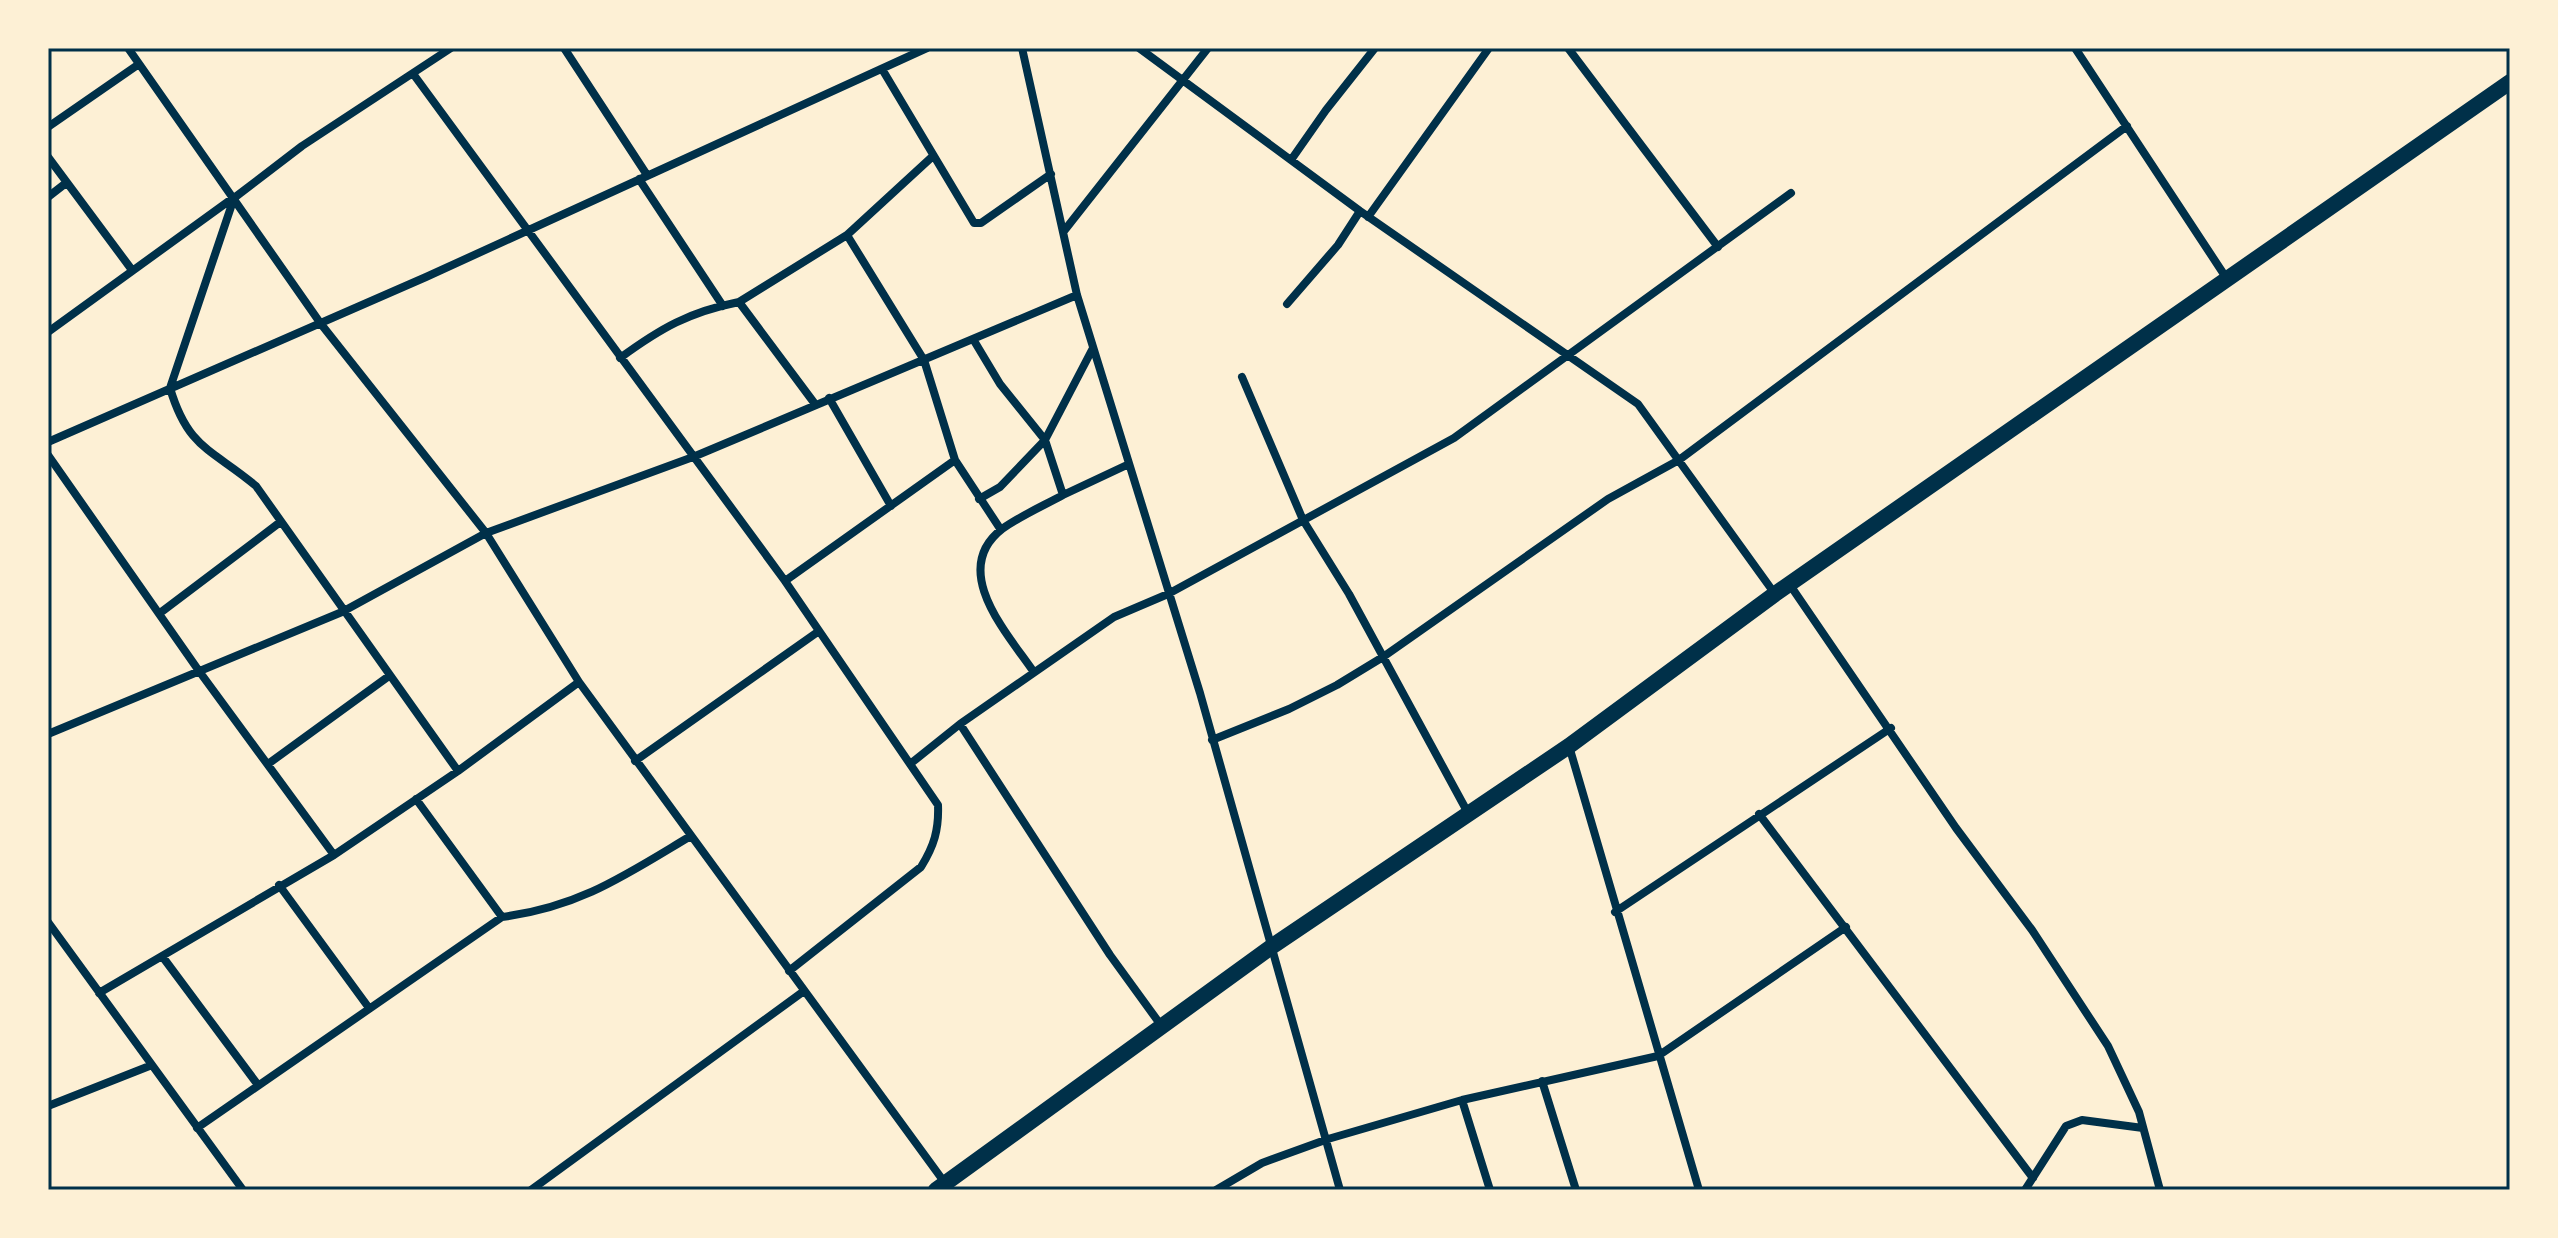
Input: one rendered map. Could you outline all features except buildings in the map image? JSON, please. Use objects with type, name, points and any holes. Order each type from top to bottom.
[{"type":"main road","points":[[941,1187],[1164,1028],[1274,945],[1569,746],[1775,594],[2510,82]]},
{"type":"street","points":[[128,48],[321,324],[486,533],[579,682],[804,991],[941,1187]]},
{"type":"street","points":[[48,332],[302,146],[451,48]]},
{"type":"street","points":[[564,48],[723,306]]},
{"type":"street","points":[[48,442],[321,324],[927,48]]},
{"type":"street","points":[[1022,48],[1077,295],[1274,945],[1340,1190]]},
{"type":"street","points":[[1139,48],[1364,214],[1638,404],[1775,594]]},
{"type":"street","points":[[1064,231],[1208,48]]},
{"type":"street","points":[[1291,160],[1375,48]]},
{"type":"street","points":[[1287,304],[1364,214],[1489,48]]},
{"type":"street","points":[[1568,48],[1718,247]]},
{"type":"street","points":[[2075,48],[2227,279]]},
{"type":"street","points":[[48,127],[139,64]]},
{"type":"street","points":[[882,69],[974,223],[981,223],[1051,174]]},
{"type":"street","points":[[414,75],[785,581],[938,805],[939,826],[933,848],[921,867],[789,971]]},
{"type":"street","points":[[1212,740],[1289,709],[1383,657],[1608,499],[1679,460],[2127,126]]},
{"type":"street","points":[[620,358],[665,325],[739,302],[847,235],[933,156]]},
{"type":"street","points":[[48,157],[132,270]]},
{"type":"street","points":[[48,197],[66,183]]},
{"type":"street","points":[[910,764],[1033,671],[1114,617],[1168,594],[1454,438],[1791,193]]},
{"type":"street","points":[[234,198],[170,388],[189,433],[210,454],[256,486],[342,612],[458,771]]},
{"type":"street","points":[[847,235],[924,360],[955,460],[1001,530]]},
{"type":"street","points":[[48,734],[342,612],[486,533],[693,457],[1077,295]]},
{"type":"street","points":[[739,302],[815,404]]},
{"type":"street","points":[[973,339],[1000,384],[1045,440],[1063,495]]},
{"type":"street","points":[[979,499],[1000,487],[1045,440],[1094,347]]},
{"type":"street","points":[[1242,377],[1303,520],[1383,657],[1468,813]]},
{"type":"street","points":[[829,398],[891,506]]},
{"type":"street","points":[[48,455],[199,671],[334,855]]},
{"type":"street","points":[[785,581],[955,460]]},
{"type":"street","points":[[1033,671],[993,614],[984,593],[980,570],[983,553],[1001,530],[1063,495],[1129,464]]},
{"type":"street","points":[[160,613],[279,523]]},
{"type":"street","points":[[1790,585],[2108,1046],[2143,1128],[2160,1190]]},
{"type":"street","points":[[635,761],[819,631]]},
{"type":"street","points":[[268,764],[389,676]]},
{"type":"street","points":[[99,993],[334,855],[458,771],[579,682]]},
{"type":"street","points":[[960,724],[1110,955],[1164,1028]]},
{"type":"street","points":[[1615,912],[1891,728]]},
{"type":"street","points":[[1569,746],[1615,912],[1699,1190]]},
{"type":"street","points":[[416,799],[502,917]]},
{"type":"street","points":[[1759,814],[2033,1178]]},
{"type":"street","points":[[197,1128],[502,917],[544,912],[577,901],[689,837]]},
{"type":"street","points":[[279,885],[369,1008]]},
{"type":"street","points":[[48,922],[243,1190]]},
{"type":"street","points":[[1216,1190],[1262,1163],[1328,1139],[1462,1100],[1658,1056],[1846,927]]},
{"type":"street","points":[[162,956],[258,1085]]},
{"type":"street","points":[[531,1190],[804,991]]},
{"type":"street","points":[[48,1106],[152,1065]]},
{"type":"street","points":[[1542,1081],[1576,1190]]},
{"type":"street","points":[[1462,1100],[1490,1190]]},
{"type":"street","points":[[2025,1190],[2066,1126],[2082,1120],[2143,1128]]}]
